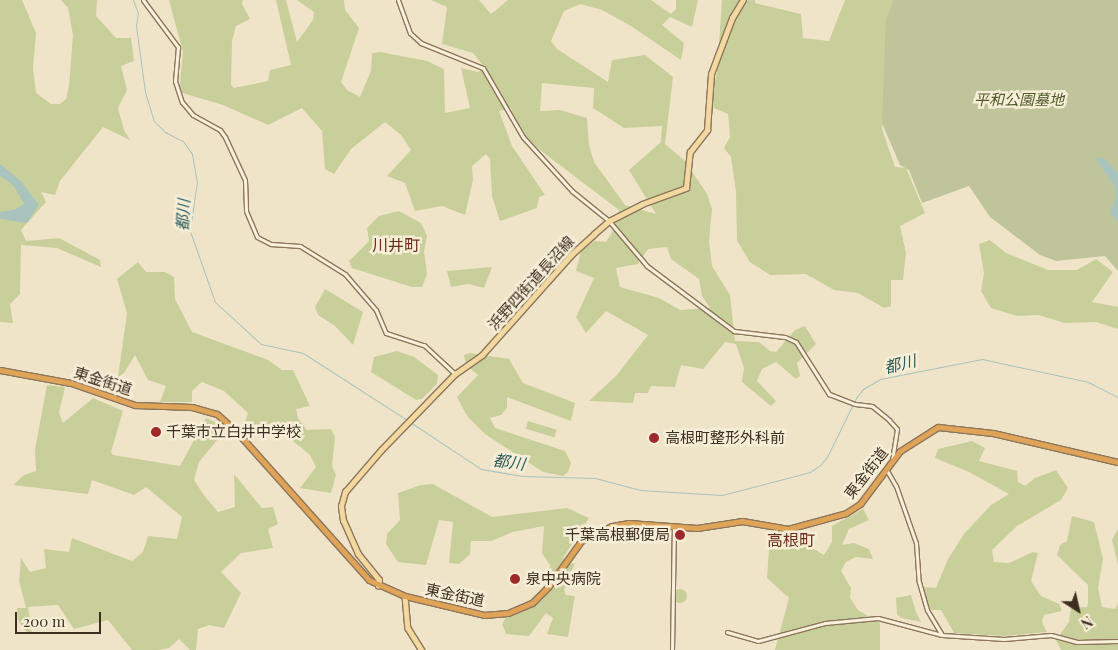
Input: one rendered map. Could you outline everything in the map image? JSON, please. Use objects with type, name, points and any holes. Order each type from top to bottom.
[{"type":"highway","name":"東金街道","points":[[0,370],[71,383],[135,405],[192,407],[217,414],[235,430],[361,573],[378,586],[405,596],[475,614],[508,613],[538,597],[574,549],[588,536],[622,524],[704,528],[742,521],[798,527],[854,509],[892,459],[909,443],[941,427],[992,433],[1118,462]]},
{"type":"main road","name":"浜野四街道長沼線","points":[[378,586],[379,580],[358,554],[343,521],[343,495],[368,464],[455,374],[482,355],[571,255],[609,222],[648,202],[683,191],[688,185],[690,152],[707,130],[711,74],[732,18],[743,0]]},
{"type":"main road","points":[[405,596],[408,628],[422,650]]},
{"type":"street","points":[[143,0],[178,47],[175,81],[182,102],[194,115],[220,130],[226,137],[244,180],[246,211],[257,237],[271,244],[300,246],[345,274],[376,310],[386,333],[424,345],[455,374]]},
{"type":"street","points":[[398,0],[410,33],[420,43],[483,68],[523,138],[572,191],[609,222],[646,266],[691,297],[722,324],[745,334],[785,337],[796,342],[829,394],[855,404],[872,406],[894,425],[897,436],[892,459]]},
{"type":"street","points":[[885,468],[898,490],[916,543],[920,582],[927,610],[942,635]]},
{"type":"street","points":[[672,650],[674,527]]},
{"type":"street","points":[[727,632],[758,641],[825,623],[878,618],[942,635],[1004,639],[1051,635],[1077,642],[1118,641]]},
{"type":"green space","points":[[0,0],[22,0],[36,33],[33,69],[36,93],[51,104],[60,104],[66,99],[69,86],[73,35],[68,8],[61,0],[97,0],[96,16],[116,38],[131,38],[134,61],[121,66],[127,90],[118,108],[124,130],[130,140],[103,127],[60,181],[55,195],[41,192],[46,202],[21,230],[26,241],[59,238],[100,260],[101,267],[57,248],[21,245],[20,294],[10,304],[13,323],[0,322]]},
{"type":"green space","points":[[169,0],[243,0],[242,4],[250,19],[236,26],[232,41],[231,85],[234,88],[268,81],[270,70],[291,65],[276,0],[286,0],[297,42],[313,20],[314,12],[297,0],[344,0],[345,10],[359,28],[341,82],[347,90],[360,97],[371,71],[372,53],[380,52],[427,61],[444,69],[445,113],[470,108],[461,68],[478,72],[485,68],[473,53],[442,44],[447,7],[431,0],[479,0],[491,14],[508,0],[651,0],[671,14],[676,9],[676,0],[698,0],[692,27],[670,17],[662,25],[684,43],[681,60],[631,26],[602,10],[580,4],[564,11],[551,41],[557,49],[608,82],[612,60],[645,55],[673,77],[665,144],[685,161],[707,194],[712,209],[709,241],[712,266],[730,295],[735,341],[759,342],[770,351],[776,352],[795,330],[805,326],[816,344],[797,363],[800,376],[796,379],[776,362],[762,369],[757,381],[776,401],[771,406],[742,382],[744,368],[736,344],[725,342],[703,369],[681,365],[675,387],[651,386],[648,393],[635,393],[633,403],[589,401],[617,375],[648,335],[606,311],[586,333],[576,317],[594,278],[576,271],[581,251],[595,241],[606,242],[614,229],[619,210],[536,147],[515,125],[511,108],[499,111],[512,146],[545,195],[539,197],[537,208],[500,221],[492,196],[490,159],[486,154],[472,166],[473,180],[465,215],[442,206],[415,211],[405,183],[387,176],[411,150],[401,135],[385,122],[351,149],[334,174],[325,169],[322,131],[302,108],[268,125],[223,105],[179,92],[183,52]],"holes":[[[542,83],[594,88],[593,108],[624,128],[662,126],[661,142],[629,170],[656,214],[625,205],[594,162],[589,145],[587,118],[560,110],[540,111]],[[667,247],[671,259],[699,279],[702,296],[710,308],[680,310],[659,298],[620,287],[616,268],[638,264],[648,249]]]},
{"type":"green space","points":[[722,0],[755,0],[755,3],[801,14],[803,38],[829,41],[845,0],[898,0],[882,129],[895,167],[906,168],[925,213],[900,226],[906,253],[903,280],[891,280],[891,306],[884,308],[858,293],[834,290],[806,274],[770,275],[750,262],[737,241],[736,192],[731,157],[724,148],[730,137],[728,114],[714,108],[711,97],[717,73]]},
{"type":"green space","name":"平和公園墓地","points":[[894,0],[1118,0],[1118,271],[1105,256],[1056,261],[1040,255],[990,217],[969,186],[922,203],[909,170],[900,165],[882,123],[886,19]]},
{"type":"green space","points":[[399,211],[421,223],[427,236],[424,251],[427,274],[422,287],[412,287],[352,268],[349,261],[369,241],[367,228],[379,216]]},
{"type":"green space","points":[[990,240],[1006,253],[1048,270],[1077,270],[1096,259],[1113,272],[1092,302],[1118,307],[1118,329],[1096,322],[1064,323],[1039,315],[1017,316],[991,308],[981,291],[984,273],[979,244]]},
{"type":"green space","points":[[138,262],[146,272],[165,272],[174,277],[175,299],[192,332],[268,360],[282,370],[293,370],[310,406],[296,409],[298,418],[307,430],[331,429],[335,437],[332,466],[336,475],[331,493],[300,488],[316,467],[310,455],[276,427],[250,438],[242,431],[248,413],[224,391],[202,382],[192,391],[192,402],[160,402],[166,386],[148,380],[135,355],[124,373],[113,381],[118,377],[127,313],[117,279]]},
{"type":"green space","points":[[492,267],[484,288],[468,284],[451,287],[447,271]]},
{"type":"green space","points":[[325,289],[363,312],[353,345],[335,326],[318,315],[315,307]]},
{"type":"green space","points":[[397,351],[414,357],[438,375],[437,384],[422,399],[416,400],[371,372],[374,357]]},
{"type":"green space","points":[[470,353],[509,359],[523,383],[575,403],[571,421],[507,397],[507,408],[501,415],[490,418],[495,428],[565,451],[571,463],[568,472],[563,476],[543,472],[485,434],[467,416],[457,397],[478,375],[466,365],[464,355]]},
{"type":"green space","points":[[47,385],[65,387],[59,413],[63,423],[93,398],[123,411],[111,452],[113,455],[180,466],[206,418],[218,423],[218,439],[199,462],[194,480],[203,494],[218,512],[235,507],[234,474],[262,508],[273,507],[278,524],[268,529],[273,548],[241,553],[221,572],[241,593],[224,628],[209,625],[198,629],[196,650],[190,650],[179,639],[169,648],[132,650],[108,620],[74,629],[58,605],[28,607],[32,634],[26,631],[18,620],[17,608],[26,608],[19,581],[21,558],[30,572],[46,568],[44,549],[69,552],[72,538],[132,561],[143,552],[148,536],[177,539],[182,517],[146,487],[134,495],[92,480],[88,494],[13,485],[24,475],[36,471],[35,449]]},
{"type":"green space","points":[[528,421],[557,430],[554,437],[526,429]]},
{"type":"green space","points":[[972,441],[985,448],[979,461],[1017,471],[1018,482],[1025,486],[1035,478],[1056,470],[1068,488],[1061,500],[1017,526],[992,550],[994,562],[1009,563],[1033,552],[1038,553],[1031,581],[1041,596],[1059,604],[1062,611],[1044,615],[1042,622],[1047,632],[1004,636],[954,633],[941,610],[931,610],[922,591],[923,587],[936,588],[948,559],[964,534],[991,505],[1009,494],[969,472],[935,458],[938,449]]},
{"type":"green space","points":[[433,484],[492,517],[567,508],[589,518],[563,558],[569,564],[575,563],[564,590],[566,595],[575,596],[568,637],[547,634],[553,618],[546,613],[529,636],[506,634],[502,624],[505,619],[540,602],[552,586],[548,579],[550,565],[542,553],[544,526],[513,532],[491,541],[471,541],[470,554],[459,564],[449,563],[453,522],[439,520],[426,565],[398,562],[386,544],[387,534],[400,520],[398,493],[421,485]]},
{"type":"green space","points":[[863,509],[869,520],[849,529],[842,545],[854,543],[869,549],[873,559],[856,557],[846,562],[841,571],[851,588],[850,598],[858,610],[880,623],[880,650],[775,650],[789,598],[767,578],[769,549],[787,539],[802,542],[824,555],[832,542],[832,526]]},
{"type":"green space","points":[[1072,516],[1094,522],[1103,559],[1098,588],[1102,607],[1115,609],[1118,604],[1118,650],[1061,650],[1056,640],[1069,622],[1071,608],[1087,607],[1088,603],[1088,585],[1057,555],[1060,545],[1067,541]]},
{"type":"green space","points":[[1118,529],[1118,565],[1112,540]]},
{"type":"green space","points":[[680,589],[685,591],[687,596],[685,601],[680,603],[675,601],[673,596],[675,591]]},
{"type":"green space","points":[[911,595],[921,622],[901,618],[897,614],[896,598]]},
{"type":"water","points":[[1098,157],[1105,159],[1118,173],[1118,221],[1110,214],[1116,196],[1115,187],[1097,161]]},
{"type":"water","points":[[0,164],[21,181],[39,205],[27,223],[0,219],[0,212],[14,210],[24,204],[14,186],[0,176]]},
{"type":"waterway","name":"都川","points":[[133,0],[138,13],[136,26],[145,92],[154,121],[165,132],[183,141],[192,154],[197,181],[190,231],[215,302],[261,344],[303,353],[407,420]]},
{"type":"waterway","name":"都川","points":[[410,422],[481,469],[522,476],[595,478],[640,490],[722,495],[810,472],[820,465],[827,457],[856,398],[863,389],[880,379],[982,359],[1088,382],[1118,397]]},
{"type":"place","name":"千葉市立白井中学校","points":[[156,432]]},
{"type":"place","name":"高根町整形外科前","points":[[654,438]]},
{"type":"place","name":"千葉高根郵便局","points":[[680,535]]},
{"type":"place","name":"泉中央病院","points":[[515,579]]},
{"type":"district","name":"川井町","points":[[396,245]]},
{"type":"district","name":"高根町","points":[[791,540]]}]
